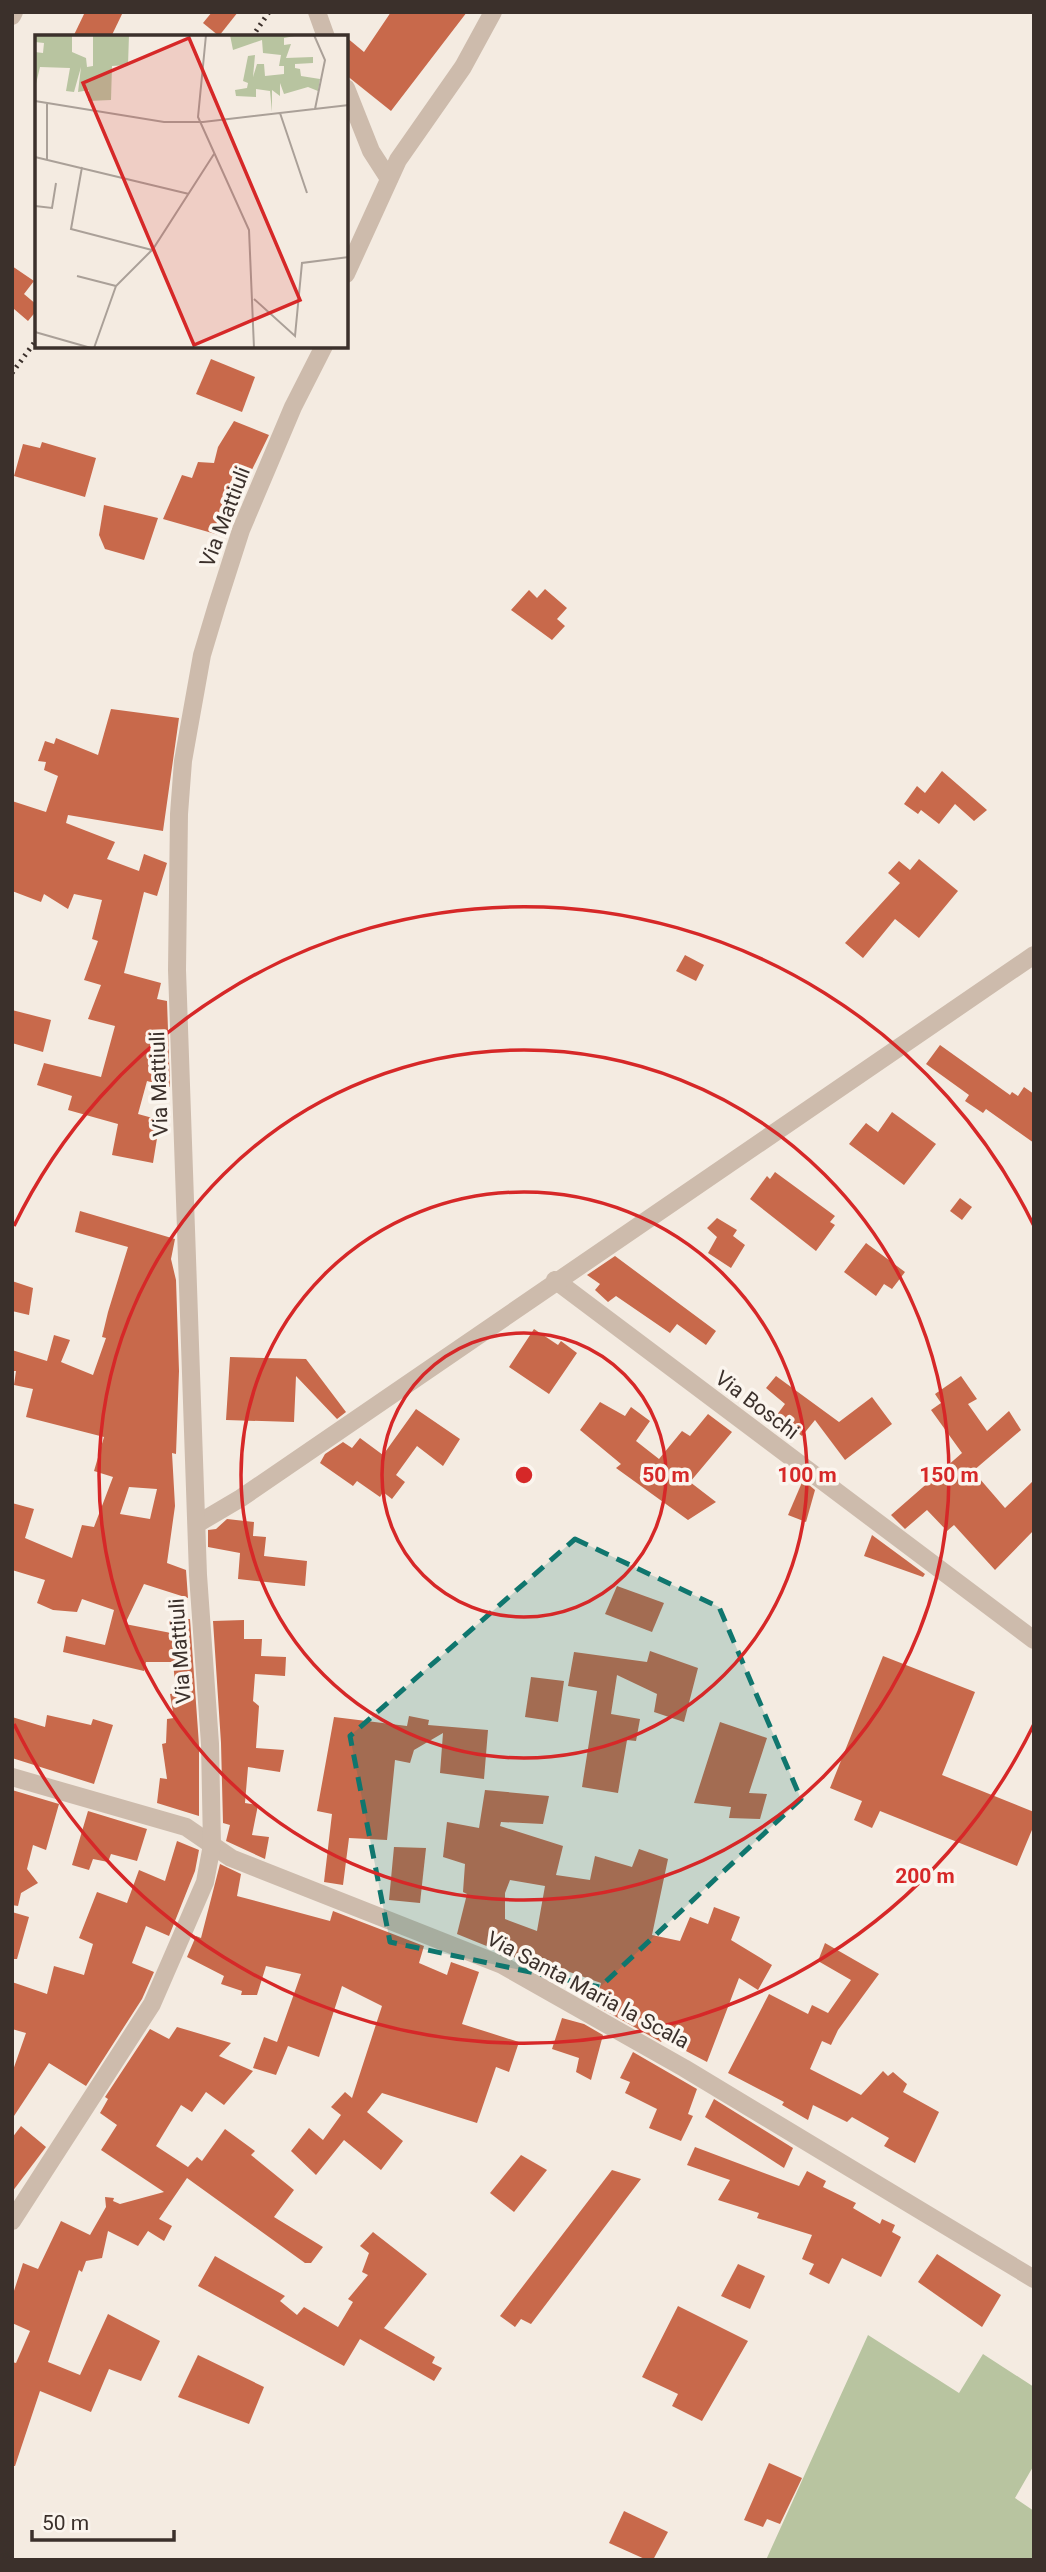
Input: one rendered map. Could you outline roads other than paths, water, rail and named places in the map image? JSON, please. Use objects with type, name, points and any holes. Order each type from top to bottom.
[{"type":"street","points":[[317,12],[325,35]]},
{"type":"street","points":[[348,270],[398,160],[463,67],[493,12]]},
{"type":"street","points":[[348,93],[371,150],[389,179]]},
{"type":"street","name":"Via Mattiuli","points":[[12,2221],[152,2004],[205,1882],[212,1845],[210,1744],[197,1524],[177,970],[179,814],[183,761],[202,655],[240,530],[293,407],[323,348]]},
{"type":"street","points":[[197,1524],[241,1498],[555,1280],[1034,955]]},
{"type":"street","name":"Via Boschi","points":[[555,1280],[1034,1640]]},
{"type":"street","name":"Via Santa Maria la Scala","points":[[12,1777],[186,1827],[231,1858],[502,1965],[684,2068],[1034,2279]]},
{"type":"railway","points":[[253,35],[269,12]]},
{"type":"railway","points":[[12,373],[35,342]]}]
